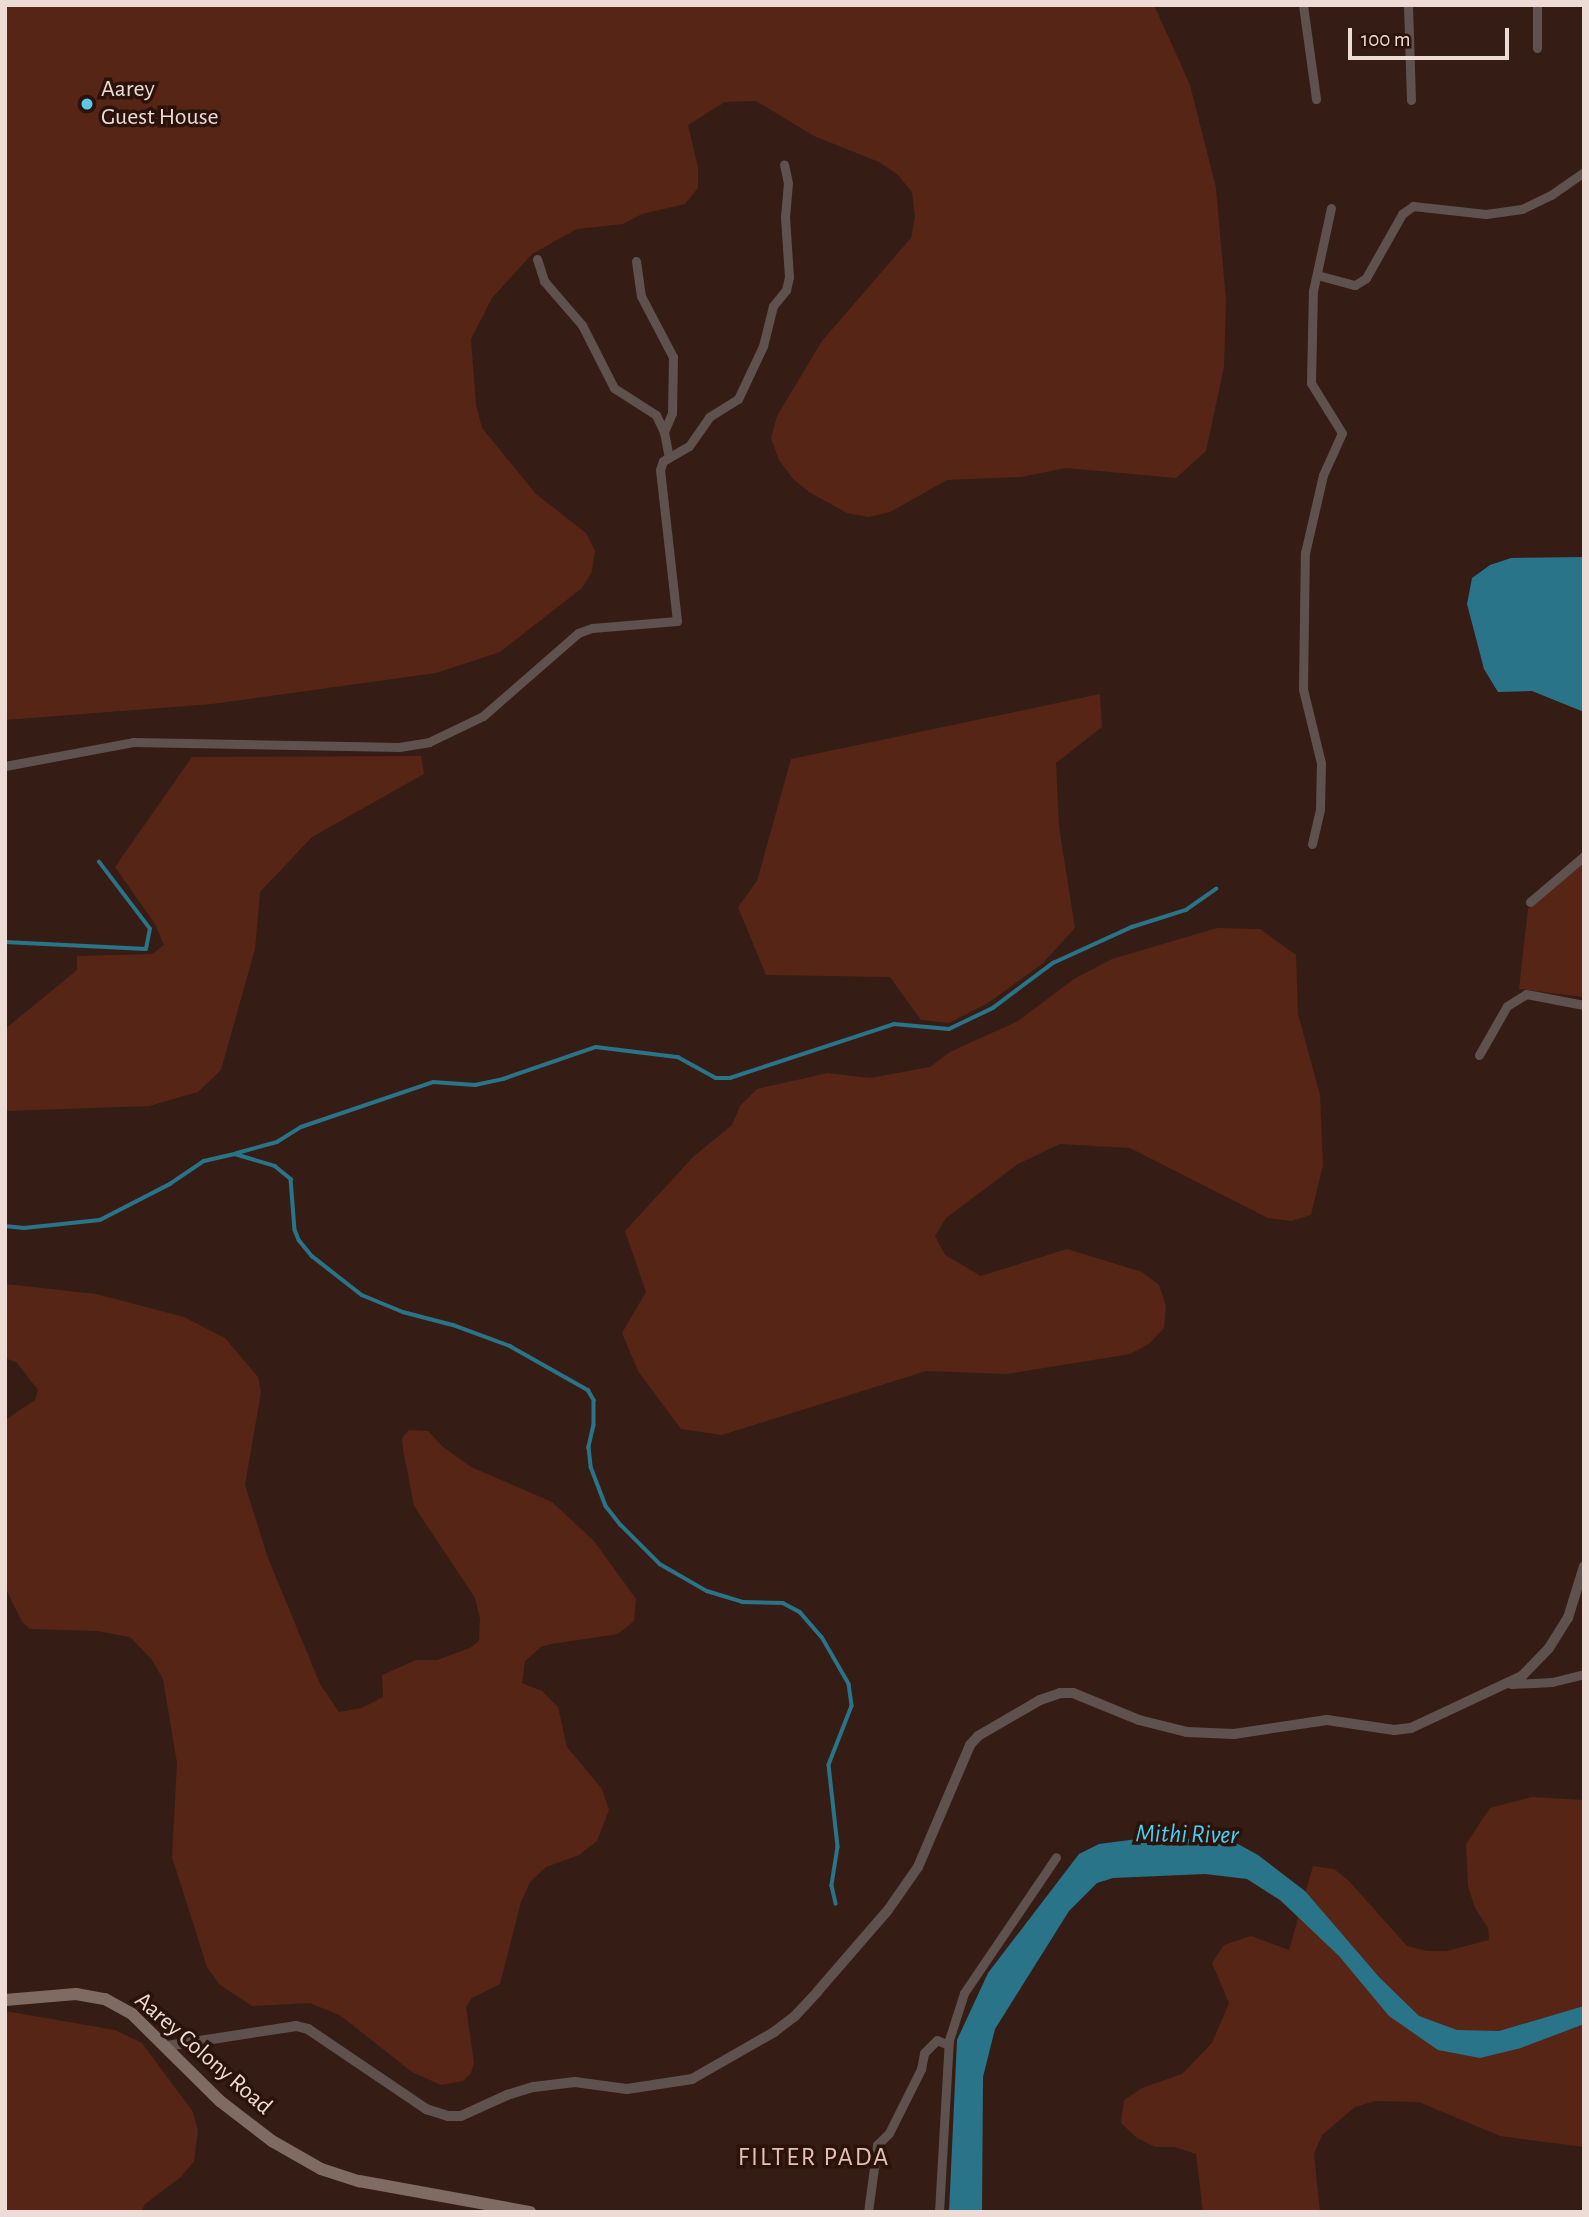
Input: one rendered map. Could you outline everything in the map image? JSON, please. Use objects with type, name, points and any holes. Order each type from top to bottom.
[{"type":"main road","name":"Aarey Colony Road","points":[[5,2000],[76,1994],[105,1999],[132,2014],[220,2101],[272,2141],[321,2169],[359,2181],[501,2209],[530,2212]]},
{"type":"street","points":[[1303,5],[1316,99]]},
{"type":"street","points":[[1408,5],[1410,100]]},
{"type":"street","points":[[1537,5],[1537,48]]},
{"type":"street","points":[[5,766],[133,742],[399,747],[429,742],[457,730],[506,699],[578,633],[592,628],[677,621],[660,470],[669,457],[689,446],[709,416],[738,398],[763,346],[773,306],[786,290],[789,277],[785,217],[788,183],[784,164]]},
{"type":"street","points":[[1317,275],[1355,285],[1366,278],[1402,214],[1413,206],[1486,214],[1522,209],[1551,195],[1584,173]]},
{"type":"street","points":[[1312,844],[1320,809],[1321,774],[1303,690],[1305,553],[1323,475],[1342,433],[1311,383],[1313,291],[1331,208]]},
{"type":"street","points":[[537,259],[544,281],[582,325],[614,388],[656,415],[664,432],[669,457]]},
{"type":"street","points":[[636,261],[641,296],[673,357],[672,413],[664,432]]},
{"type":"street","points":[[1530,902],[1584,856]]},
{"type":"street","points":[[1479,1055],[1507,1006],[1526,994],[1584,1005]]},
{"type":"street","points":[[167,2046],[296,2026],[308,2029],[426,2109],[449,2116],[461,2116],[507,2095],[534,2087],[575,2082],[626,2089],[692,2079],[774,2032],[795,2016],[888,1910],[918,1867],[970,1745],[978,1736],[1040,1700],[1060,1693],[1073,1693],[1139,1720],[1186,1732],[1234,1734],[1341,1720],[1394,1730],[1411,1728],[1511,1684],[1549,1648],[1568,1618],[1584,1566]]},
{"type":"street","points":[[1511,1684],[1552,1682],[1584,1674]]},
{"type":"street","points":[[939,2212],[948,2045],[964,1993],[1055,1857]]},
{"type":"street","points":[[868,2212],[877,2145],[889,2133],[921,2069],[924,2053],[937,2040],[948,2045]]},
{"type":"shaded area","points":[[5,5],[1154,5],[1190,85],[1216,188],[1226,300],[1224,367],[1206,451],[1176,478],[1066,468],[1021,477],[947,480],[890,512],[869,517],[847,513],[809,492],[793,479],[779,460],[771,438],[777,416],[822,341],[911,238],[915,217],[912,192],[897,174],[879,162],[814,136],[756,101],[725,102],[688,125],[698,167],[698,188],[685,204],[642,214],[623,224],[577,229],[532,254],[492,298],[471,339],[476,405],[482,428],[536,494],[586,533],[595,551],[592,571],[582,588],[500,652],[436,673],[212,704],[5,720]]},
{"type":"shaded area","points":[[1100,694],[1102,727],[1056,763],[1059,827],[1075,928],[1042,964],[988,1003],[949,1023],[921,1020],[890,977],[766,975],[738,907],[757,881],[791,759]]},
{"type":"shaded area","points":[[421,756],[424,774],[312,837],[260,892],[255,949],[221,1070],[198,1092],[149,1106],[5,1111],[5,1029],[77,970],[77,956],[152,954],[164,945],[155,924],[115,867],[192,757]]},
{"type":"shaded area","points":[[1584,862],[1584,997],[1519,989],[1528,909]]},
{"type":"shaded area","points":[[1217,928],[1260,929],[1296,955],[1298,1014],[1320,1095],[1323,1165],[1311,1215],[1291,1221],[1268,1218],[1130,1148],[1060,1144],[1018,1164],[946,1218],[935,1236],[945,1255],[981,1276],[1067,1249],[1142,1272],[1159,1285],[1166,1306],[1164,1328],[1149,1344],[1130,1354],[1007,1374],[926,1371],[722,1435],[681,1429],[638,1371],[622,1333],[646,1292],[625,1231],[693,1157],[732,1125],[740,1106],[757,1089],[828,1073],[870,1078],[930,1067],[950,1052],[1018,1021],[1074,979],[1112,959]]},
{"type":"shaded area","points":[[5,1284],[96,1294],[184,1317],[225,1338],[258,1377],[261,1392],[245,1485],[268,1558],[320,1684],[339,1712],[362,1708],[383,1697],[382,1675],[416,1660],[437,1660],[470,1648],[479,1641],[480,1619],[475,1598],[414,1506],[402,1438],[409,1430],[428,1431],[443,1447],[471,1467],[552,1502],[594,1541],[636,1599],[634,1621],[618,1634],[551,1644],[541,1647],[525,1661],[522,1683],[542,1691],[558,1707],[567,1747],[602,1789],[609,1810],[597,1841],[579,1855],[546,1867],[530,1882],[521,1902],[500,1984],[472,1998],[466,2007],[474,2063],[471,2073],[463,2081],[441,2085],[412,2072],[341,2016],[310,2003],[252,2006],[220,1985],[207,1967],[172,1857],[177,1763],[163,1679],[152,1660],[130,1637],[97,1631],[30,1629],[22,1622],[5,1587],[5,1420],[35,1400],[38,1390],[17,1363],[5,1358]]},
{"type":"shaded area","points":[[1532,1797],[1584,1800],[1584,2147],[1500,2136],[1419,2102],[1375,2101],[1355,2107],[1322,2135],[1314,2154],[1320,2212],[1203,2212],[1196,2154],[1175,2147],[1155,2147],[1137,2138],[1121,2123],[1124,2100],[1142,2088],[1182,2074],[1212,2043],[1229,2003],[1212,1963],[1224,1945],[1251,1936],[1289,1950],[1313,1866],[1334,1869],[1349,1881],[1407,1946],[1427,1951],[1447,1951],[1489,1940],[1488,1928],[1475,1908],[1468,1886],[1466,1844],[1490,1808]]},
{"type":"shaded area","points":[[5,2011],[115,2030],[142,2043],[193,2112],[198,2131],[194,2161],[181,2177],[145,2204],[141,2212],[5,2212]]},
{"type":"water","points":[[1584,557],[1584,712],[1532,691],[1498,692],[1484,669],[1467,604],[1472,578],[1490,565],[1511,558]]},
{"type":"water","points":[[1145,1838],[1216,1840],[1238,1844],[1258,1855],[1305,1891],[1379,1977],[1419,2016],[1457,2030],[1499,2031],[1584,2006],[1584,2024],[1521,2048],[1480,2058],[1438,2050],[1389,2016],[1339,1956],[1280,1900],[1247,1879],[1205,1874],[1113,1878],[1097,1883],[1069,1911],[995,2029],[983,2077],[982,2212],[949,2212],[957,2040],[988,1973],[1079,1854],[1099,1844]]},
{"type":"waterway","points":[[5,942],[146,949],[150,929],[99,862]]},
{"type":"waterway","points":[[237,1153],[277,1142],[301,1127],[433,1082],[475,1085],[503,1079],[596,1047],[678,1057],[716,1078],[730,1078],[894,1024],[949,1029],[993,1008],[1053,963],[1132,927],[1186,910],[1216,889]]},
{"type":"waterway","points":[[5,1226],[24,1228],[100,1220],[170,1184],[204,1161],[235,1154],[275,1166],[291,1179],[295,1230],[299,1240],[312,1256],[362,1295],[403,1312],[453,1325],[510,1346],[588,1390],[594,1400],[594,1425],[589,1447],[591,1467],[606,1506],[621,1525],[660,1564],[707,1591],[742,1602],[783,1603],[800,1612],[822,1637],[849,1684],[852,1706],[829,1765],[838,1847],[832,1886],[836,1904]]},
{"type":"place","name":"Aarey Guest House","points":[[87,104]]},
{"type":"district","name":"FILTER PADA","points":[[814,2158]]},
{"type":"water label","name":"Mithi River","points":[[1187,1835]]}]
